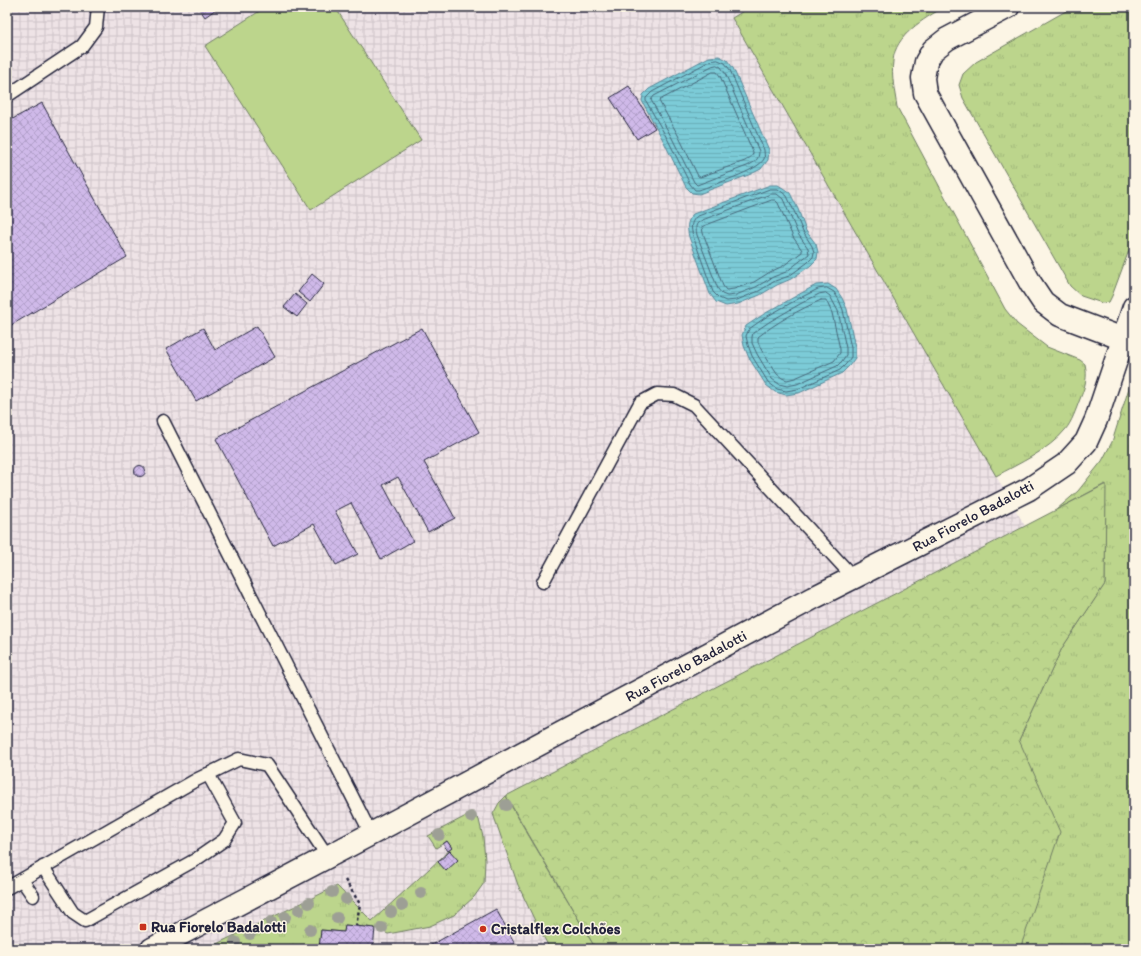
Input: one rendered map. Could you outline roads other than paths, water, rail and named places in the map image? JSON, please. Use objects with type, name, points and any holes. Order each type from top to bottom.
[{"type":"street","points":[[1008,7],[947,39],[933,50],[926,62],[923,78],[925,93],[1031,284],[1043,302],[1060,315],[1123,340]]},
{"type":"street","name":"Rua Fiorelo Badalotti","points":[[152,949],[328,857],[813,598],[1029,489],[1066,464],[1086,442],[1096,420],[1134,307]]},
{"type":"lane","points":[[7,96],[82,46],[96,27],[98,7]]},
{"type":"lane","points":[[543,582],[640,402],[657,394],[674,395],[694,405],[854,578]]},
{"type":"lane","points":[[163,422],[371,834]]},
{"type":"lane","points":[[7,888],[208,774],[239,759],[267,765],[328,857]]},
{"type":"lane","points":[[43,867],[73,913],[85,921],[195,860],[224,840],[236,823],[208,774]]},
{"type":"lane","points":[[22,880],[33,896]]},
{"type":"water","points":[[719,56],[727,60],[733,68],[769,150],[768,160],[761,169],[751,174],[699,194],[692,193],[686,187],[642,101],[643,95],[649,89],[709,57]]},
{"type":"water","points":[[770,185],[778,185],[790,193],[806,231],[816,244],[818,252],[817,259],[810,266],[791,279],[760,295],[738,304],[726,306],[716,302],[710,294],[689,237],[689,220],[693,214]]},
{"type":"water","points":[[828,284],[836,289],[847,309],[855,347],[855,358],[842,373],[799,393],[786,395],[775,392],[766,385],[749,358],[744,346],[742,335],[746,326],[764,314],[816,285]]},
{"type":"place","name":"Rua Fiorelo Badalotti","points":[[143,927]]},
{"type":"place","name":"Cristalflex Colchões","points":[[483,929]]}]
